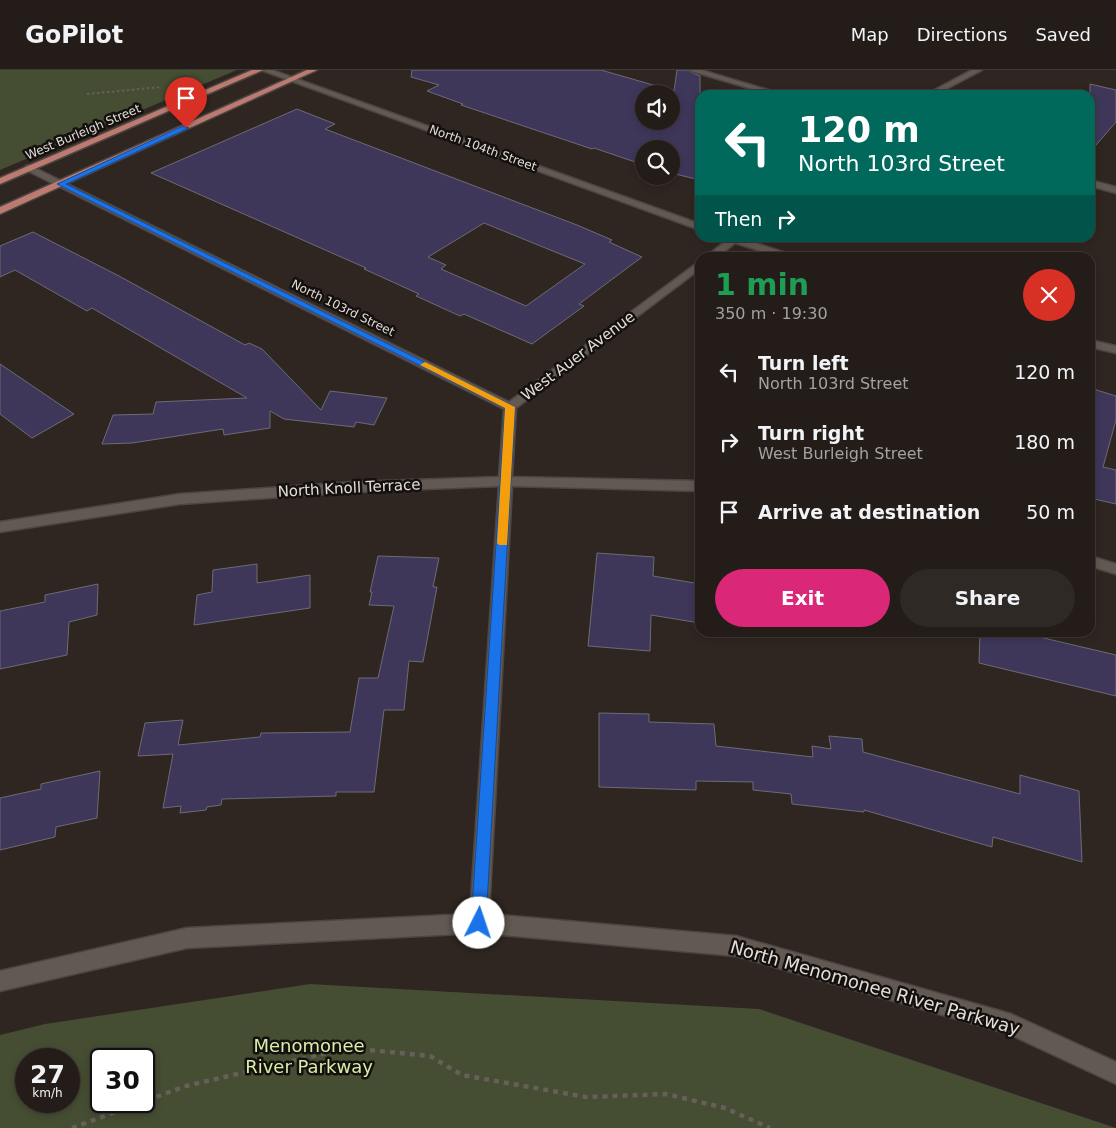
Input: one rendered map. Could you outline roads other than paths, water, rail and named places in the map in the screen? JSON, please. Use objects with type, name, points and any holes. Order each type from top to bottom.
[{"type":"main road","name":"West Burleigh Street","points":[[0,181],[259,70]]},
{"type":"main road","points":[[0,212],[313,70]]},
{"type":"street","name":"North 104th Street","points":[[265,70],[695,225]]},
{"type":"street","points":[[692,70],[763,90]]},
{"type":"street","points":[[940,90],[978,70]]},
{"type":"street","name":"North 103rd Street","points":[[29,168],[510,407]]},
{"type":"street","points":[[1095,184],[1116,190]]},
{"type":"street","points":[[716,252],[727,242]]},
{"type":"street","points":[[745,242],[777,252]]},
{"type":"street","name":"West Auer Avenue","points":[[479,923],[510,407],[695,268]]},
{"type":"street","points":[[1095,344],[1116,350]]},
{"type":"street","name":"North Knoll Terrace","points":[[0,527],[180,499],[354,487],[506,481],[695,486]]},
{"type":"street","points":[[1095,563],[1116,569]]},
{"type":"street","name":"North Menomonee River Parkway","points":[[0,980],[187,938],[479,923],[736,946],[1011,1024],[1116,1073]]},
{"type":"park label","name":"Menomonee River Parkway","points":[[309,1056]]}]
